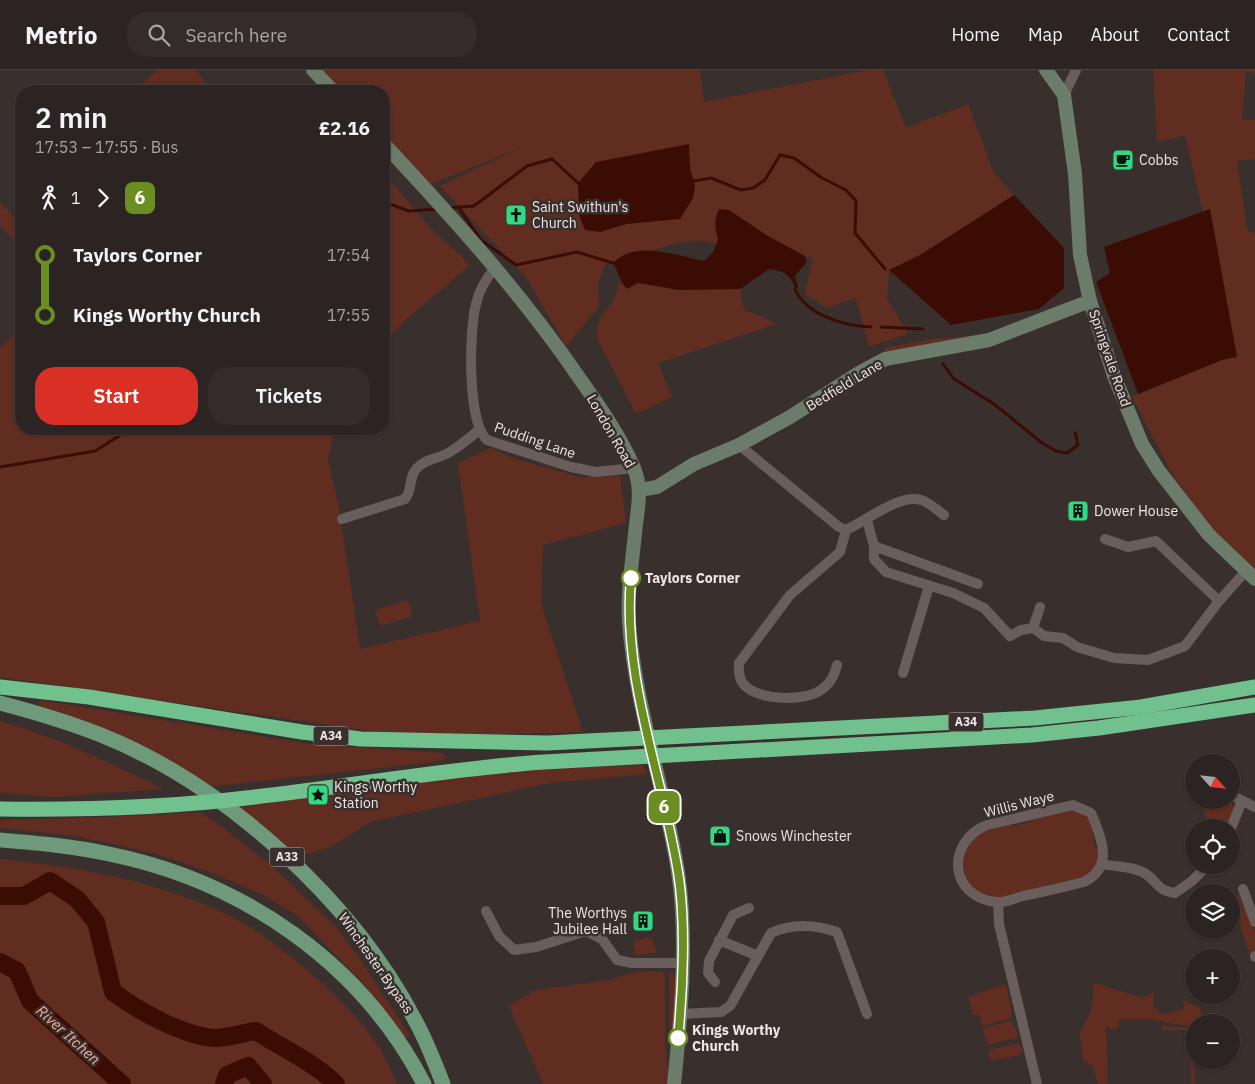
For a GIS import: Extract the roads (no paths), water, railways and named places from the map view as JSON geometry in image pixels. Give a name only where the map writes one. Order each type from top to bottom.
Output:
[{"type":"highway","name":"A34","points":[[0,687],[88,697],[302,732],[361,739],[548,743],[1035,718],[1141,706],[1255,688]]},
{"type":"highway","name":"A34","points":[[0,809],[75,810],[246,798],[490,766],[678,753],[1032,735],[1099,728],[1255,705]]},
{"type":"main road","points":[[313,70],[327,85]]},
{"type":"main road","points":[[1046,70],[1064,95]]},
{"type":"main road","name":"Springvale Road","points":[[1064,95],[1075,174],[1078,237],[1090,301],[1114,376],[1142,444],[1181,501],[1209,535],[1250,575]]},
{"type":"main road","name":"London Road","points":[[390,151],[496,267],[569,363],[602,411],[634,468],[640,504],[629,597],[632,658],[678,874],[682,905],[680,1014],[674,1084]]},
{"type":"main road","name":"Bedfield Lane","points":[[639,490],[657,487],[694,464],[739,445],[790,417],[859,373],[885,359],[989,340],[1090,301]]},
{"type":"main road","name":"Winchester Bypass","points":[[0,703],[49,716],[102,735],[167,768],[222,802],[288,858],[337,908],[383,969],[417,1022],[443,1084]]},
{"type":"main road","name":"Winchester Bypass","points":[[0,840],[86,850],[140,862],[196,880],[263,912],[294,933],[329,961],[355,986],[384,1020],[412,1060],[424,1084]]},
{"type":"street","points":[[1064,95],[1076,70]]},
{"type":"street","name":"Pudding Lane","points":[[496,267],[490,274],[476,304],[472,334],[473,397],[479,430],[488,440],[570,467],[596,472],[634,468]]},
{"type":"street","points":[[342,519],[405,500],[411,487],[412,474],[417,467],[426,461],[446,454],[479,430]]},
{"type":"street","points":[[739,445],[839,527],[846,530],[867,520],[892,504],[905,500],[921,500],[944,515]]},
{"type":"street","points":[[867,520],[874,546],[874,558],[886,572],[953,594],[984,608],[1010,636],[1033,628]]},
{"type":"street","points":[[837,665],[833,679],[827,686],[820,692],[802,697],[771,698],[751,690],[743,684],[739,676],[739,663],[790,595],[840,552],[846,530]]},
{"type":"street","points":[[1105,539],[1128,547],[1156,542],[1219,601]]},
{"type":"street","points":[[874,546],[978,584]]},
{"type":"street","points":[[1033,628],[1044,636],[1063,638],[1077,647],[1114,658],[1148,660],[1185,646],[1219,601],[1250,575]]},
{"type":"street","points":[[903,673],[929,586]]},
{"type":"street","points":[[1033,628],[1040,606]]},
{"type":"street","points":[[1235,819],[1242,801],[1255,807]]},
{"type":"street","name":"Willis Waye","points":[[998,902],[974,894],[961,880],[958,866],[959,855],[967,838],[975,830],[987,825],[1060,807],[1080,807],[1091,814],[1100,832],[1103,854],[1102,864]]},
{"type":"street","points":[[1037,1084],[999,924],[998,902],[1084,882],[1096,876],[1102,864],[1139,870],[1148,875],[1159,888],[1175,892],[1192,882],[1200,874]]},
{"type":"street","points":[[1242,890],[1255,922]]},
{"type":"street","points":[[715,982],[708,973],[709,961],[732,915],[749,908]]},
{"type":"street","points":[[486,911],[499,936],[514,950],[536,946],[586,931],[602,939],[617,960],[624,962],[681,962]]},
{"type":"street","points":[[680,1014],[721,1012],[730,1006],[766,940],[772,933],[780,928],[818,925],[836,932],[867,1014]]},
{"type":"street","points":[[719,940],[758,956]]},
{"type":"waterway","points":[[694,181],[711,178],[741,190],[753,188],[765,180],[780,155],[794,158],[822,178],[846,190],[856,201],[855,233],[885,269]]},
{"type":"waterway","points":[[450,208],[474,206],[527,166],[552,159],[578,183]]},
{"type":"waterway","points":[[390,204],[409,211],[438,209]]},
{"type":"waterway","points":[[458,207],[481,240],[516,265],[577,252],[613,263]]},
{"type":"waterway","points":[[795,289],[800,298],[817,312],[838,321],[871,327]]},
{"type":"waterway","points":[[881,327],[923,329]]},
{"type":"waterway","points":[[943,364],[954,379],[994,404],[1042,443],[1056,451],[1067,453],[1078,445],[1075,433]]},
{"type":"waterway","points":[[0,467],[95,451],[120,435]]},
{"type":"waterway","points":[[0,896],[24,896],[50,881],[77,899],[96,922],[113,992],[161,1021],[202,1036],[219,1038],[256,1031],[308,1062],[336,1084]]},
{"type":"waterway","name":"River Itchen","points":[[0,962],[17,971],[30,1001],[122,1084]]},
{"type":"waterway","name":"River Itchen","points":[[224,1084],[227,1075],[248,1066],[263,1084]]},
{"type":"place","name":"Cobbs","points":[[1123,160]]},
{"type":"place","name":"Saint Swithun's Church","points":[[516,215]]},
{"type":"place","name":"Dower House","points":[[1078,511]]},
{"type":"place","name":"Taylors Corner","points":[[631,578]]},
{"type":"place","name":"Kings Worthy Station","points":[[318,795]]},
{"type":"place","name":"Snows Winchester","points":[[720,836]]},
{"type":"place","name":"The Worthys Jubilee Hall","points":[[643,921]]},
{"type":"place","name":"Kings Worthy Church","points":[[678,1038]]}]
